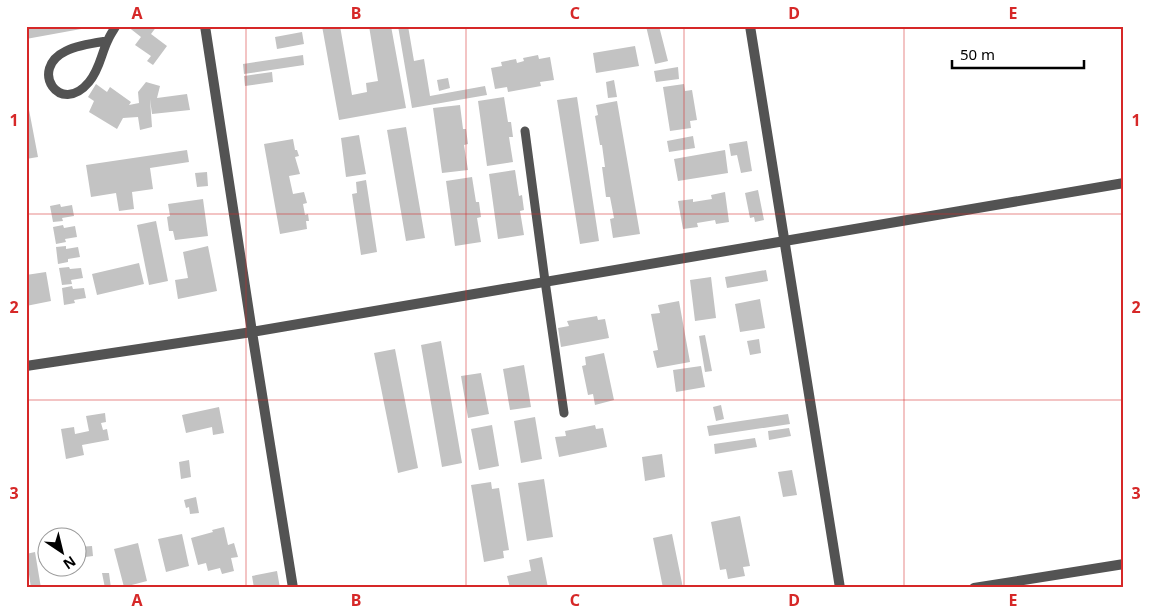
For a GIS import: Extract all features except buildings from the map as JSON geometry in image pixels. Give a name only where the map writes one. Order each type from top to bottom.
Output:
[{"type":"street","points":[[205,26],[293,588]]},
{"type":"street","points":[[750,26],[840,588]]},
{"type":"street","points":[[26,366],[252,332],[1124,183]]},
{"type":"street","points":[[974,588],[1124,564]]},
{"type":"lane","points":[[107,41],[67,50],[58,56],[51,64],[48,73],[54,91],[61,95],[70,95],[89,82],[100,64],[107,41],[116,26]]},
{"type":"lane","points":[[525,131],[544,282],[564,412]]}]
